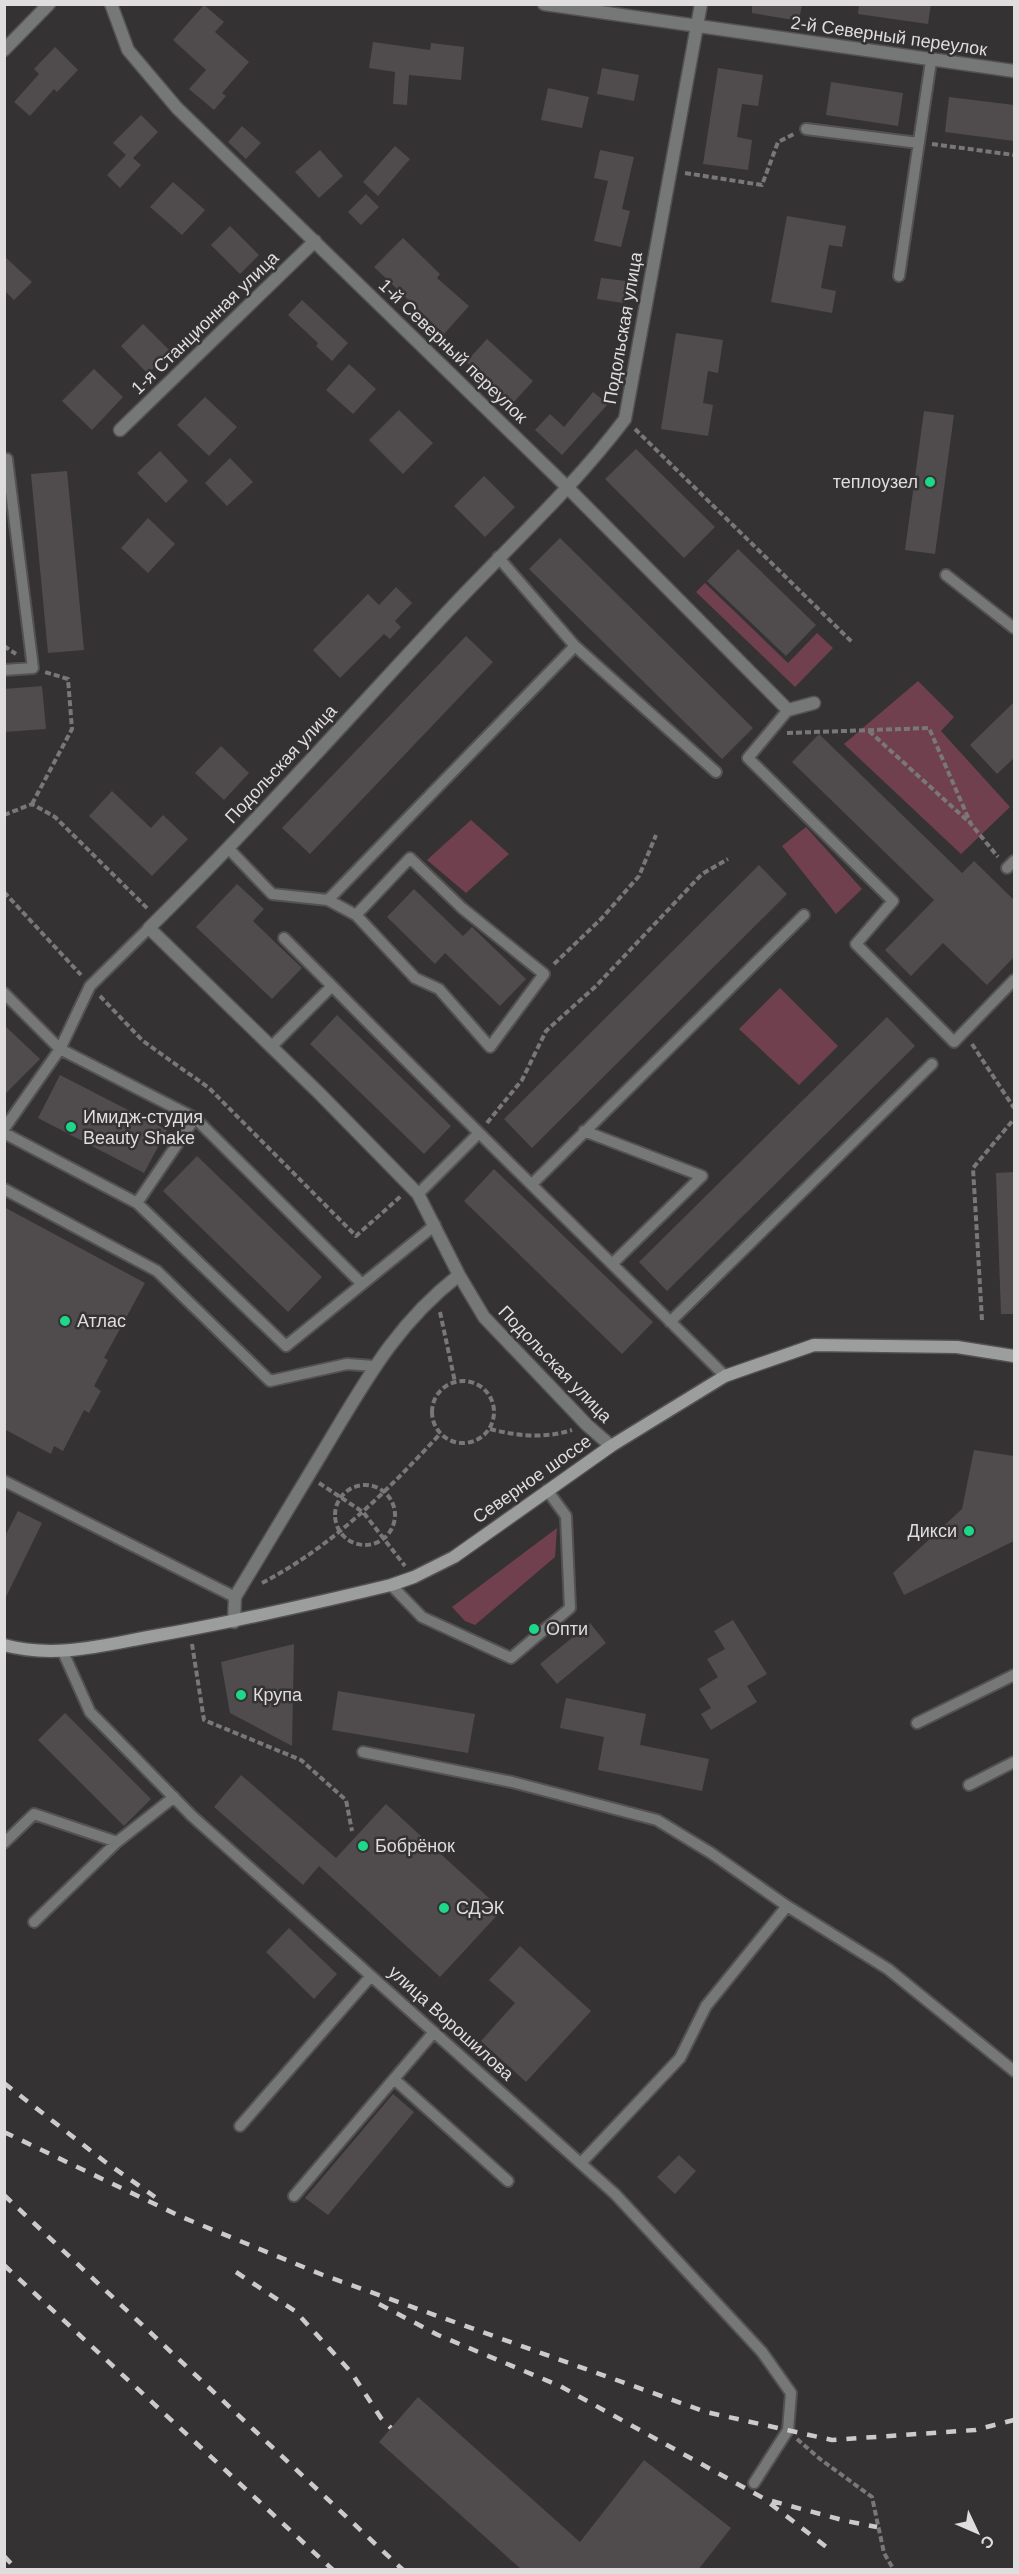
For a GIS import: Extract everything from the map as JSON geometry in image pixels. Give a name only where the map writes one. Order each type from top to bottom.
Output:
[{"type":"main road","name":"Северное шоссе","points":[[63,1652],[234,1622],[391,1585],[414,1577],[454,1557],[611,1446],[725,1376],[814,1345],[957,1347],[1014,1356]]},
{"type":"main road","points":[[4,1645],[22,1650],[63,1652]]},
{"type":"street","points":[[4,50],[48,4]]},
{"type":"street","name":"1-й Северный переулок","points":[[111,4],[128,50],[177,108],[567,487],[789,710]]},
{"type":"street","name":"2-й Северный переулок","points":[[544,4],[931,61],[1014,71]]},
{"type":"street","name":"Подольская улица","points":[[611,1446],[586,1425],[484,1317],[415,1191],[154,924],[228,848],[498,557],[602,450],[625,419],[701,4]]},
{"type":"street","name":"1-я Станционная улица","points":[[120,430],[315,241]]},
{"type":"street","points":[[789,710],[814,703]]},
{"type":"street","points":[[234,1622],[235,1597],[374,1366],[404,1325],[436,1292],[459,1275]]},
{"type":"lane","points":[[899,276],[931,61]]},
{"type":"lane","points":[[806,129],[919,143]]},
{"type":"lane","points":[[4,670],[33,668],[7,459]]},
{"type":"lane","points":[[498,557],[575,646],[716,772]]},
{"type":"lane","points":[[946,575],[1013,627]]},
{"type":"lane","points":[[1013,627],[1014,614]]},
{"type":"lane","points":[[328,900],[575,646]]},
{"type":"lane","points":[[789,710],[748,758],[893,901],[856,944],[954,1042],[1014,980]]},
{"type":"lane","points":[[228,848],[272,894],[328,900],[356,915],[415,978],[439,989],[490,1047],[544,974],[462,908],[410,858],[356,915]]},
{"type":"lane","points":[[532,1184],[804,915]]},
{"type":"lane","points":[[154,924],[90,986],[60,1049],[4,1131],[137,1203],[286,1346],[435,1225]]},
{"type":"lane","points":[[285,938],[478,1134],[532,1184],[725,1376]]},
{"type":"lane","points":[[272,1047],[332,986]]},
{"type":"lane","points":[[4,993],[60,1049],[195,1118],[362,1284]]},
{"type":"lane","points":[[670,1322],[932,1064]]},
{"type":"lane","points":[[137,1203],[195,1118]]},
{"type":"lane","points":[[584,1131],[702,1176],[612,1264]]},
{"type":"lane","points":[[415,1191],[478,1134]]},
{"type":"lane","points":[[4,1189],[157,1271],[270,1381],[347,1364],[374,1366]]},
{"type":"lane","points":[[4,1481],[235,1597]]},
{"type":"lane","points":[[391,1585],[422,1617],[511,1658],[570,1608],[566,1516],[547,1490]]},
{"type":"lane","name":"улица Ворошилова","points":[[63,1652],[90,1712],[174,1797],[370,1976],[615,2194],[762,2352],[791,2393],[788,2430],[754,2482]]},
{"type":"lane","points":[[917,1723],[1014,1675]]},
{"type":"lane","points":[[363,1752],[512,1782],[657,1820],[711,1853],[787,1906],[888,1969],[1014,2071]]},
{"type":"lane","points":[[969,1785],[1014,1762]]},
{"type":"lane","points":[[34,1922],[117,1842],[174,1797]]},
{"type":"lane","points":[[4,1843],[34,1814],[117,1842]]},
{"type":"lane","points":[[580,2163],[680,2058],[706,2006],[787,1906]]},
{"type":"lane","points":[[240,2126],[370,1976]]},
{"type":"lane","points":[[294,2196],[434,2032]]},
{"type":"lane","points":[[394,2079],[508,2181]]},
{"type":"path","points":[[669,171],[762,185],[778,142],[806,129]]},
{"type":"path","points":[[919,143],[1014,155]]},
{"type":"path","points":[[625,419],[853,643]]},
{"type":"path","points":[[4,646],[33,668],[68,679],[72,729],[32,804],[4,815]]},
{"type":"path","points":[[768,733],[929,728],[971,824]]},
{"type":"path","points":[[868,730],[971,824],[1011,865]]},
{"type":"path","points":[[32,804],[55,817],[154,924]]},
{"type":"path","points":[[544,974],[601,919],[639,876],[656,835]]},
{"type":"path","points":[[478,1134],[522,1080],[546,1031],[596,986],[702,874],[728,859]]},
{"type":"path","points":[[4,892],[143,1041],[208,1088],[356,1236],[415,1191]]},
{"type":"path","points":[[964,1032],[1014,1108]]},
{"type":"path","points":[[982,1320],[973,1168],[1014,1119]]},
{"type":"path","points":[[436,1292],[455,1382]]},
{"type":"path","points":[[455,1382],[473,1383],[488,1393],[494,1411],[490,1429],[478,1440],[470,1443],[454,1443],[440,1434],[431,1417],[431,1408],[439,1391],[455,1382]]},
{"type":"path","points":[[490,1429],[514,1435],[553,1436],[586,1425]]},
{"type":"path","points":[[260,1584],[278,1575],[340,1532],[386,1492],[440,1434]]},
{"type":"path","points":[[308,1476],[363,1512],[414,1577]]},
{"type":"path","points":[[362,1484],[386,1492],[391,1499],[395,1515],[394,1524],[385,1538],[369,1545],[361,1545],[353,1543],[340,1532],[335,1510],[340,1496],[346,1490],[362,1484]]},
{"type":"path","points":[[193,1649],[204,1720],[301,1760],[346,1800],[352,1831]]},
{"type":"path","points":[[788,2430],[820,2459],[872,2497],[884,2553],[894,2570]]},
{"type":"shaded area","points":[[705,583],[788,663],[817,633],[833,648],[795,687],[696,592]]},
{"type":"shaded area","points":[[918,681],[954,717],[941,731],[1010,807],[961,854],[844,744]]},
{"type":"shaded area","points":[[471,820],[509,854],[466,893],[427,860]]},
{"type":"shaded area","points":[[806,827],[862,889],[836,914],[782,846]]},
{"type":"shaded area","points":[[780,988],[838,1046],[799,1085],[739,1029]]},
{"type":"shaded area","points":[[557,1528],[555,1557],[475,1625],[465,1621],[452,1607]]},
{"type":"building","points":[[752,4],[802,4],[799,21],[752,13]]},
{"type":"building","points":[[859,4],[931,4],[928,24],[858,14]]},
{"type":"building","points":[[204,5],[224,22],[215,32],[249,62],[222,93],[226,96],[214,110],[189,89],[206,70],[173,40]]},
{"type":"building","points":[[373,42],[430,50],[431,43],[464,47],[461,80],[409,75],[407,105],[393,104],[395,72],[369,68]]},
{"type":"building","points":[[55,47],[78,70],[57,92],[54,89],[30,116],[14,102],[39,74],[34,69]]},
{"type":"building","points":[[602,68],[639,75],[634,101],[597,94]]},
{"type":"building","points":[[718,68],[763,75],[758,106],[742,104],[737,137],[752,140],[748,170],[703,164]]},
{"type":"building","points":[[831,82],[903,93],[898,126],[826,115]]},
{"type":"building","points":[[548,88],[589,97],[582,128],[541,120]]},
{"type":"building","points":[[949,97],[1014,105],[1014,141],[945,132]]},
{"type":"building","points":[[141,115],[158,132],[133,158],[141,165],[120,188],[107,175],[126,155],[113,143]]},
{"type":"building","points":[[242,126],[261,143],[246,159],[228,142]]},
{"type":"building","points":[[395,146],[410,159],[378,196],[363,182]]},
{"type":"building","points":[[320,150],[343,176],[319,198],[295,172]]},
{"type":"building","points":[[600,150],[634,157],[622,209],[630,211],[621,247],[594,241],[608,181],[594,178]]},
{"type":"building","points":[[173,182],[205,210],[182,235],[150,207]]},
{"type":"building","points":[[366,194],[379,207],[361,225],[348,212]]},
{"type":"building","points":[[787,216],[846,226],[842,247],[829,245],[821,288],[836,291],[832,313],[771,302]]},
{"type":"building","points":[[230,226],[259,255],[240,274],[211,245]]},
{"type":"building","points":[[403,238],[440,274],[437,278],[469,306],[444,334],[374,267]]},
{"type":"building","points":[[4,256],[32,282],[14,300],[4,290]]},
{"type":"building","points":[[601,278],[626,281],[623,303],[597,299]]},
{"type":"building","points":[[302,300],[348,343],[332,361],[316,346],[318,343],[288,315]]},
{"type":"building","points":[[143,324],[170,351],[148,374],[121,346]]},
{"type":"building","points":[[676,333],[723,340],[718,373],[708,371],[703,403],[713,405],[708,436],[661,429]]},
{"type":"building","points":[[487,339],[533,381],[512,404],[466,362]]},
{"type":"building","points":[[349,364],[376,389],[353,414],[326,390]]},
{"type":"building","points":[[94,369],[123,397],[92,430],[62,401]]},
{"type":"building","points":[[593,392],[608,404],[562,455],[535,430],[550,414],[564,427]]},
{"type":"building","points":[[205,397],[237,427],[209,456],[177,425]]},
{"type":"building","points":[[399,410],[433,443],[403,474],[369,440]]},
{"type":"building","name":"теплоузел","points":[[924,411],[954,415],[935,554],[905,550]]},
{"type":"building","points":[[636,449],[715,527],[684,558],[605,479]]},
{"type":"building","points":[[160,451],[188,481],[166,503],[137,473]]},
{"type":"building","points":[[230,458],[253,482],[227,506],[205,483]]},
{"type":"building","points":[[67,471],[84,650],[48,653],[31,474]]},
{"type":"building","points":[[484,476],[515,507],[485,537],[454,506]]},
{"type":"building","points":[[148,518],[175,544],[148,573],[121,548]]},
{"type":"building","points":[[560,538],[753,728],[722,759],[529,569]]},
{"type":"building","points":[[738,549],[816,625],[786,656],[707,581]]},
{"type":"building","points":[[396,587],[412,603],[395,621],[401,627],[390,639],[384,634],[340,678],[313,650],[368,594],[379,605]]},
{"type":"building","points":[[466,636],[493,662],[310,854],[282,828]]},
{"type":"building","points":[[42,686],[46,729],[4,732],[4,689]]},
{"type":"building","points":[[1014,702],[1014,758],[997,774],[970,745]]},
{"type":"building","points":[[819,734],[962,873],[974,861],[1014,900],[1014,957],[987,985],[943,943],[911,976],[885,950],[934,900],[792,762]]},
{"type":"building","points":[[221,746],[249,773],[224,800],[195,773]]},
{"type":"building","points":[[112,791],[151,828],[163,815],[188,839],[152,876],[89,816]]},
{"type":"building","points":[[759,865],[787,894],[532,1148],[504,1119]]},
{"type":"building","points":[[237,884],[264,909],[253,921],[302,968],[272,999],[196,927]]},
{"type":"building","points":[[414,889],[463,936],[472,927],[526,979],[500,1006],[445,953],[435,964],[387,917]]},
{"type":"building","points":[[337,1015],[451,1126],[424,1154],[310,1044]]},
{"type":"building","points":[[887,1017],[915,1046],[667,1291],[639,1262]]},
{"type":"building","points":[[4,1025],[40,1059],[4,1095]]},
{"type":"building","points":[[60,1075],[167,1130],[144,1173],[38,1118]]},
{"type":"building","points":[[197,1156],[322,1277],[288,1312],[163,1191]]},
{"type":"building","points":[[494,1169],[653,1322],[622,1354],[464,1201]]},
{"type":"building","points":[[1014,1172],[1014,1314],[1001,1314],[996,1173]]},
{"type":"building","name":"Атлас","points":[[4,1207],[145,1283],[104,1358],[108,1360],[94,1386],[101,1391],[89,1413],[84,1410],[63,1451],[54,1446],[51,1454],[4,1429]]},
{"type":"building","points":[[974,1450],[1014,1456],[1014,1541],[904,1595],[893,1573],[962,1509]]},
{"type":"building","points":[[18,1511],[42,1523],[4,1601],[4,1538]]},
{"type":"building","points":[[733,1620],[767,1674],[747,1686],[757,1702],[711,1730],[701,1714],[711,1708],[699,1689],[718,1677],[707,1659],[725,1649],[714,1631]]},
{"type":"building","points":[[590,1623],[606,1643],[557,1684],[540,1664]]},
{"type":"building","points":[[294,1644],[292,1746],[230,1713],[221,1662]]},
{"type":"building","points":[[338,1691],[475,1714],[468,1753],[332,1730]]},
{"type":"building","points":[[566,1698],[646,1714],[640,1745],[709,1759],[702,1791],[598,1770],[604,1737],[560,1728]]},
{"type":"building","points":[[65,1713],[151,1799],[124,1826],[38,1740]]},
{"type":"building","points":[[241,1775],[336,1858],[386,1804],[502,1910],[440,1977],[319,1866],[303,1885],[214,1807]]},
{"type":"building","points":[[289,1928],[337,1974],[314,1999],[266,1952]]},
{"type":"building","points":[[520,1946],[591,2011],[526,2082],[481,2041],[515,2003],[489,1980]]},
{"type":"building","points":[[393,2094],[414,2112],[328,2215],[305,2198]]},
{"type":"building","points":[[679,2155],[696,2171],[675,2194],[657,2177]]},
{"type":"building","points":[[418,2397],[580,2542],[644,2460],[731,2528],[698,2570],[522,2570],[379,2442]]},
{"type":"railway","points":[[4,2083],[104,2161],[155,2197]]},
{"type":"railway","points":[[4,2132],[184,2218],[323,2275],[706,2412],[832,2440],[975,2430],[1014,2420]]},
{"type":"railway","points":[[4,2195],[403,2570]]},
{"type":"railway","points":[[4,2265],[333,2570]]},
{"type":"railway","points":[[236,2272],[295,2311],[351,2372],[381,2418],[391,2428]]},
{"type":"railway","points":[[379,2304],[438,2335],[560,2386],[763,2498],[829,2549]]},
{"type":"railway","points":[[772,2501],[877,2527]]},
{"type":"railway","points":[[4,2556],[17,2570]]},
{"type":"place","name":"теплоузел","points":[[930,482]]},
{"type":"place","name":"Имидж-студия Beauty Shake","points":[[71,1127]]},
{"type":"place","name":"Атлас","points":[[65,1321]]},
{"type":"place","name":"Дикси","points":[[969,1531]]},
{"type":"place","name":"Опти","points":[[534,1629]]},
{"type":"place","name":"Крупа","points":[[241,1695]]},
{"type":"place","name":"Бобрёнок","points":[[363,1846]]},
{"type":"place","name":"СДЭК","points":[[444,1908]]}]
